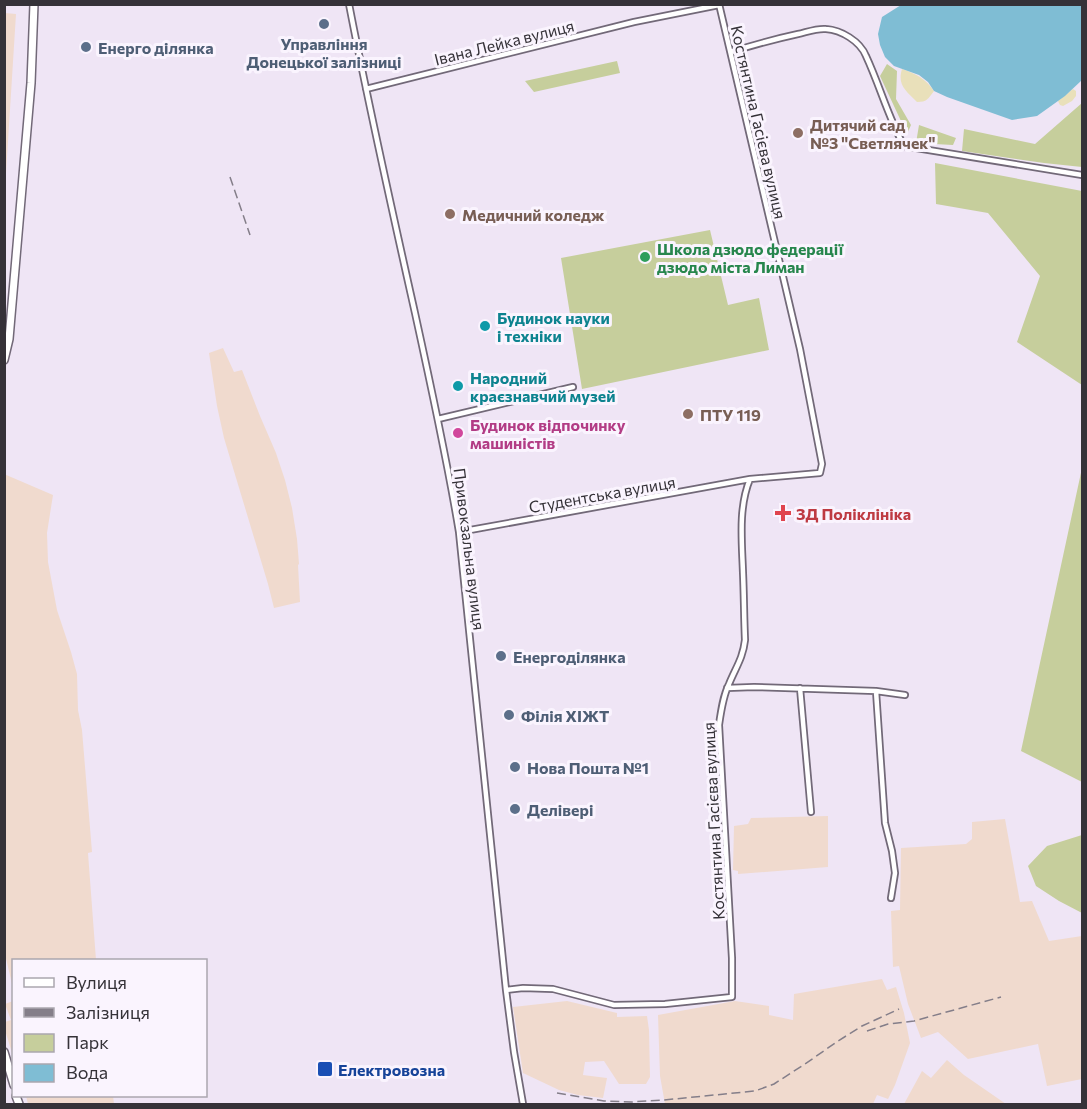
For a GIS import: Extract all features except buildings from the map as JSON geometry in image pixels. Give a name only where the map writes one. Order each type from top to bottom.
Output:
[{"type":"main road","points":[[4,360],[9,339],[32,83],[34,4]]},
{"type":"main road","points":[[4,1052],[12,1078]]},
{"type":"street","name":"Привокзальна вулиця","points":[[349,4],[438,419],[459,532],[506,990],[523,1104]]},
{"type":"street","name":"Івана Лейка вулиця","points":[[366,89],[634,22],[719,5]]},
{"type":"street","name":"Костянтина Гасієва вулиця","points":[[506,990],[553,989],[614,1005],[665,1004],[732,997],[732,958],[719,725],[727,688],[744,652],[742,508],[750,479],[820,473],[822,464],[800,349],[719,5]]},
{"type":"street","points":[[731,51],[823,28],[834,30],[848,36],[865,53],[895,130],[904,146],[1083,175]]},
{"type":"street","points":[[438,419],[573,387]]},
{"type":"street","name":"Студентська вулиця","points":[[459,532],[750,479]]},
{"type":"street","points":[[727,688],[800,688],[876,691],[905,695]]},
{"type":"street","points":[[800,688],[811,812]]},
{"type":"street","points":[[876,691],[885,823],[895,873],[891,898]]},
{"type":"shaded area","points":[[4,13],[16,14],[5,189]]},
{"type":"shaded area","points":[[223,348],[234,372],[242,370],[285,480],[297,539],[300,602],[274,608],[224,438],[217,406],[209,353]]},
{"type":"shaded area","points":[[4,474],[53,495],[47,533],[48,562],[57,610],[77,674],[78,710],[82,730],[92,852],[88,853],[96,959],[12,959],[12,984],[4,950]]},
{"type":"shaded area","points":[[828,816],[828,867],[738,874],[738,871],[733,870],[734,826],[748,824],[751,818]]},
{"type":"shaded area","points":[[1005,819],[1020,902],[1032,901],[1049,941],[1082,936],[1082,1079],[1047,1086],[1038,1044],[968,1059],[938,1032],[921,1038],[908,1004],[899,966],[893,967],[891,911],[900,910],[901,848],[966,844],[972,839],[972,822]]},
{"type":"shaded area","points":[[882,979],[887,990],[896,987],[910,1043],[888,1099],[877,1095],[873,1104],[665,1104],[660,1076],[658,1015],[735,1001],[769,1006],[769,1015],[793,1020],[794,994]]},
{"type":"shaded area","points":[[567,1001],[617,1013],[617,1017],[647,1016],[650,1077],[646,1084],[619,1084],[604,1061],[585,1062],[583,1075],[607,1078],[603,1098],[559,1090],[523,1073],[513,1007]]},
{"type":"shaded area","points":[[12,1002],[12,1053],[4,1027],[5,1022],[11,1020],[5,1004]]},
{"type":"shaded area","points":[[947,1060],[964,1075],[1006,1104],[904,1104],[922,1071],[931,1078]]},
{"type":"shaded area","points":[[26,1097],[113,1097],[114,1104],[28,1104]]},
{"type":"green space","points":[[617,61],[620,73],[534,92],[525,81]]},
{"type":"green space","points":[[887,64],[897,71],[896,99],[911,125],[907,134],[880,76]]},
{"type":"green space","points":[[1082,103],[1082,167],[962,151],[964,129],[1035,144]]},
{"type":"green space","points":[[919,125],[956,138],[953,145],[916,143]]},
{"type":"green space","points":[[935,163],[1082,191],[1082,385],[1017,342],[1040,276],[988,213],[936,204]]},
{"type":"green space","points":[[710,230],[728,305],[759,298],[769,350],[582,389],[561,258]]},
{"type":"green space","points":[[1082,468],[1082,782],[1021,751]]},
{"type":"green space","points":[[1082,835],[1082,913],[1036,886],[1028,866],[1047,846]]},
{"type":"sand","points":[[902,69],[920,77],[931,87],[934,91],[927,100],[917,102],[906,91],[901,79]]},
{"type":"sand","points":[[1073,89],[1076,91],[1076,96],[1072,101],[1063,106],[1060,105],[1058,101]]},
{"type":"water","points":[[901,5],[1082,5],[1082,80],[1065,96],[1037,116],[1012,120],[947,97],[934,91],[919,75],[894,66],[885,57],[878,34],[882,17]]},
{"type":"railway","points":[[230,177],[250,235]]},
{"type":"railway","points":[[867,1031],[888,1024],[914,1021],[1001,997]]},
{"type":"railway","points":[[557,1093],[604,1101],[631,1102],[755,1091],[774,1084],[862,1026],[899,1009]]},
{"type":"place","name":"Управління Донецької залізниці","points":[[324,24]]},
{"type":"place","name":"Енерго ділянка","points":[[86,47]]},
{"type":"place","name":"Дитячий сад №3 \"Светлячек\"","points":[[798,133]]},
{"type":"place","name":"Медичний коледж","points":[[450,214]]},
{"type":"place","name":"Школа дзюдо федерації дзюдо міста Лиман","points":[[645,257]]},
{"type":"place","name":"Будинок науки і техніки","points":[[485,326]]},
{"type":"place","name":"Народний краєзнавчий музей","points":[[458,386]]},
{"type":"place","name":"ПТУ 119","points":[[688,414]]},
{"type":"place","name":"Будинок відпочинку машиністів","points":[[458,433]]},
{"type":"place","name":"ЗД Поліклініка","points":[[783,513]]},
{"type":"place","name":"Енергоділянка","points":[[501,656]]},
{"type":"place","name":"Філія ХІЖТ","points":[[509,715]]},
{"type":"place","name":"Нова Пошта №1","points":[[515,767]]},
{"type":"place","name":"Делівері","points":[[515,809]]},
{"type":"place","name":"Електровозна","points":[[325,1069]]}]
